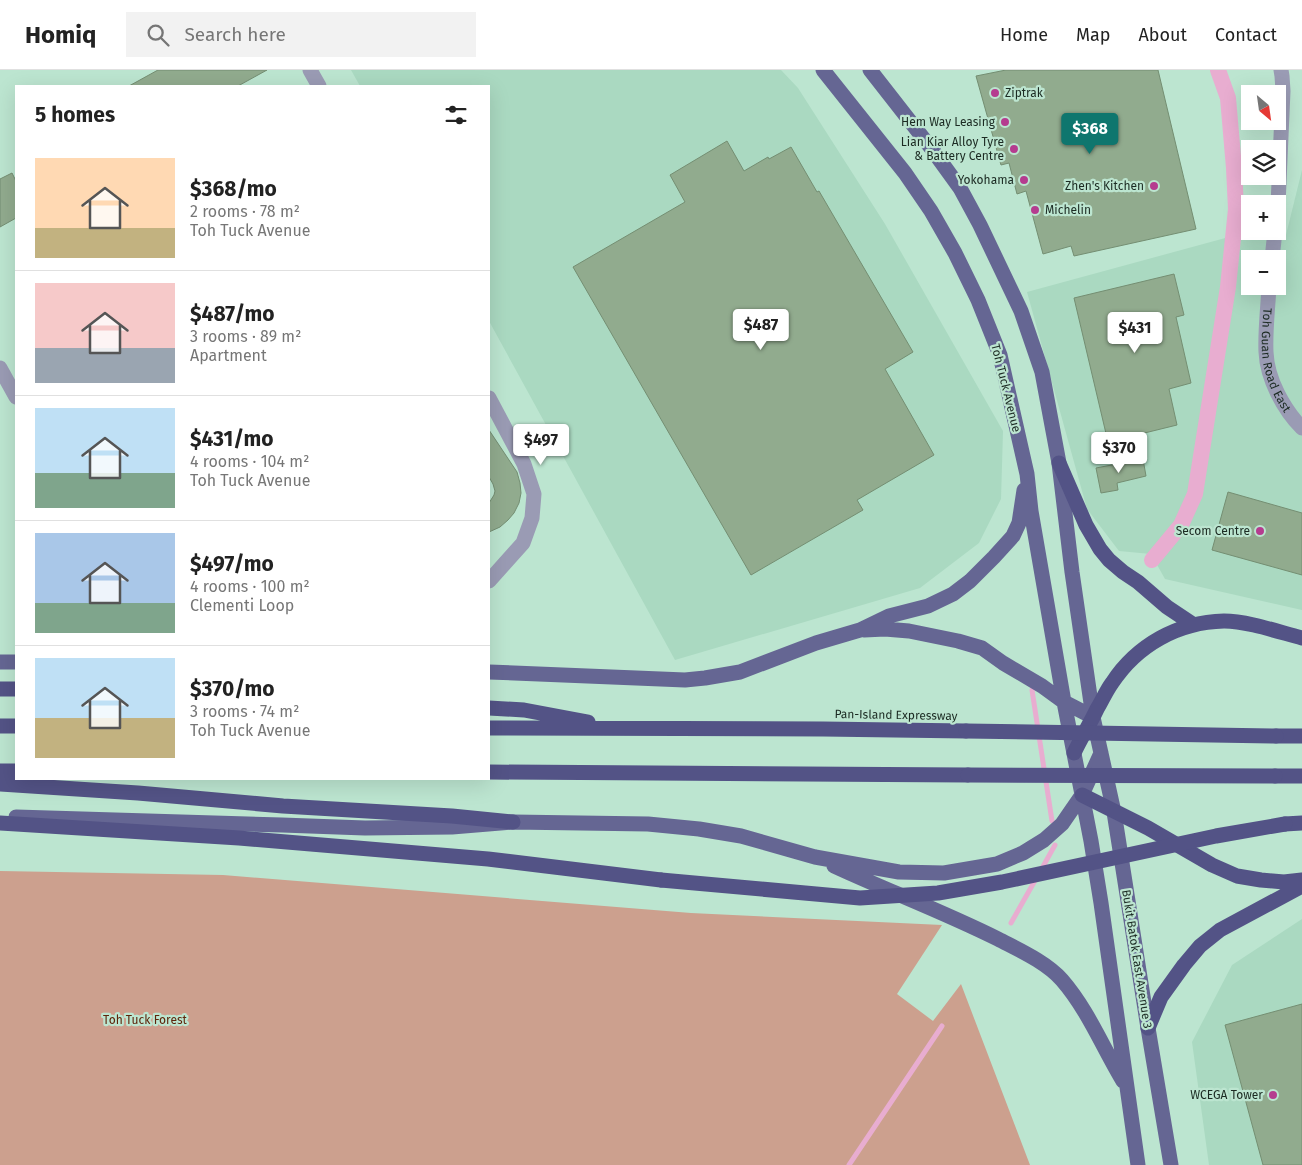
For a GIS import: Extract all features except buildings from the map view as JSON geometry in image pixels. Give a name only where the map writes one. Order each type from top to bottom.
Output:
[{"type":"highway","points":[[1059,463],[1086,525],[1109,560],[1167,607],[1194,625]]},
{"type":"highway","points":[[1074,753],[1111,684],[1130,660],[1147,646],[1170,632],[1194,625],[1225,621],[1254,625],[1302,638]]},
{"type":"highway","points":[[0,689],[15,689]]},
{"type":"highway","points":[[490,708],[524,710],[580,720],[608,729]]},
{"type":"highway","points":[[0,726],[15,726]]},
{"type":"highway","name":"Pan-Island Expressway","points":[[490,728],[823,729],[1302,736]]},
{"type":"highway","points":[[0,771],[15,771]]},
{"type":"highway","points":[[490,772],[1302,776]]},
{"type":"highway","points":[[0,784],[513,822]]},
{"type":"highway","points":[[1082,795],[1148,828],[1212,865],[1237,876],[1284,882],[1302,880]]},
{"type":"highway","points":[[0,821],[478,858],[661,880],[860,898],[938,893],[1002,882],[1216,836],[1285,824],[1302,823]]},
{"type":"highway","points":[[1148,1028],[1162,997],[1200,946],[1220,930],[1302,886]]},
{"type":"main road","name":"Toh Tuck Avenue","points":[[823,70],[905,173],[931,211],[978,300],[1000,355],[1026,474],[1074,753]]},
{"type":"main road","points":[[0,821],[17,817],[365,828],[452,827],[513,822],[648,824],[699,829],[741,836],[814,857],[899,872],[944,873],[997,864],[1023,853],[1044,840],[1062,824],[1082,795],[1101,753],[1093,717],[1072,572],[1059,463],[1042,372],[1021,311],[980,224],[960,188],[870,70]]},
{"type":"main road","points":[[490,672],[685,680],[705,678],[740,672],[860,630],[888,616],[928,606],[953,594],[970,581],[1014,536],[1019,522],[1026,474]]},
{"type":"main road","points":[[860,630],[885,629],[909,631],[982,648],[1064,702],[1093,717]]},
{"type":"main road","points":[[0,662],[15,662]]},
{"type":"main road","points":[[1074,753],[1101,903],[1138,1165]]},
{"type":"main road","name":"Bukit Batok East Avenue 3","points":[[1101,753],[1114,812],[1171,1165]]},
{"type":"main road","points":[[814,857],[986,933],[1028,954],[1049,969],[1061,979],[1086,1014],[1126,1087]]},
{"type":"street","points":[[310,70],[318,85]]},
{"type":"street","points":[[1278,195],[1282,109],[1281,73]]},
{"type":"street","name":"Toh Guan Road East","points":[[1268,295],[1266,355],[1272,381],[1284,406],[1302,428]]},
{"type":"street","points":[[0,368],[15,395]]},
{"type":"street","points":[[490,400],[524,464],[534,494],[532,518],[523,543],[490,580]]},
{"type":"shaded area","points":[[351,70],[781,70],[798,88],[885,224],[1003,431],[1001,499],[979,543],[920,588],[675,660],[490,323],[490,85],[359,85]]},
{"type":"shaded area","points":[[1302,170],[1302,610],[1165,579],[1151,554],[1119,551],[1087,509],[1027,292],[1229,237],[1241,237],[1241,240],[1286,240]]},
{"type":"shaded area","points":[[1302,919],[1302,1165],[1209,1165],[1192,1042],[1232,965]]},
{"type":"green space","name":"Toh Tuck Forest","points":[[0,871],[223,875],[691,913],[942,925],[897,994],[933,1021],[961,984],[1030,1165],[0,1165]]},
{"type":"waterway","points":[[1152,560],[1181,525],[1195,494],[1228,287],[1236,209],[1228,98],[1218,70]]},
{"type":"waterway","points":[[1032,690],[1052,821]]},
{"type":"waterway","points":[[1041,870],[1055,845]]},
{"type":"waterway","points":[[1011,923],[1037,877]]},
{"type":"waterway","points":[[849,1165],[942,1026]]},
{"type":"place","name":"Ziptrak","points":[[995,93]]},
{"type":"place","name":"Hem Way Leasing","points":[[1005,122]]},
{"type":"place","name":"Lian Kiar Alloy Tyre & Battery Centre","points":[[1014,149]]},
{"type":"place","name":"Yokohama","points":[[1024,180]]},
{"type":"place","name":"Zhen's Kitchen","points":[[1154,186]]},
{"type":"place","name":"Michelin","points":[[1035,210]]},
{"type":"place","name":"Secom Centre","points":[[1260,531]]},
{"type":"place","name":"WCEGA Tower","points":[[1273,1095]]}]
